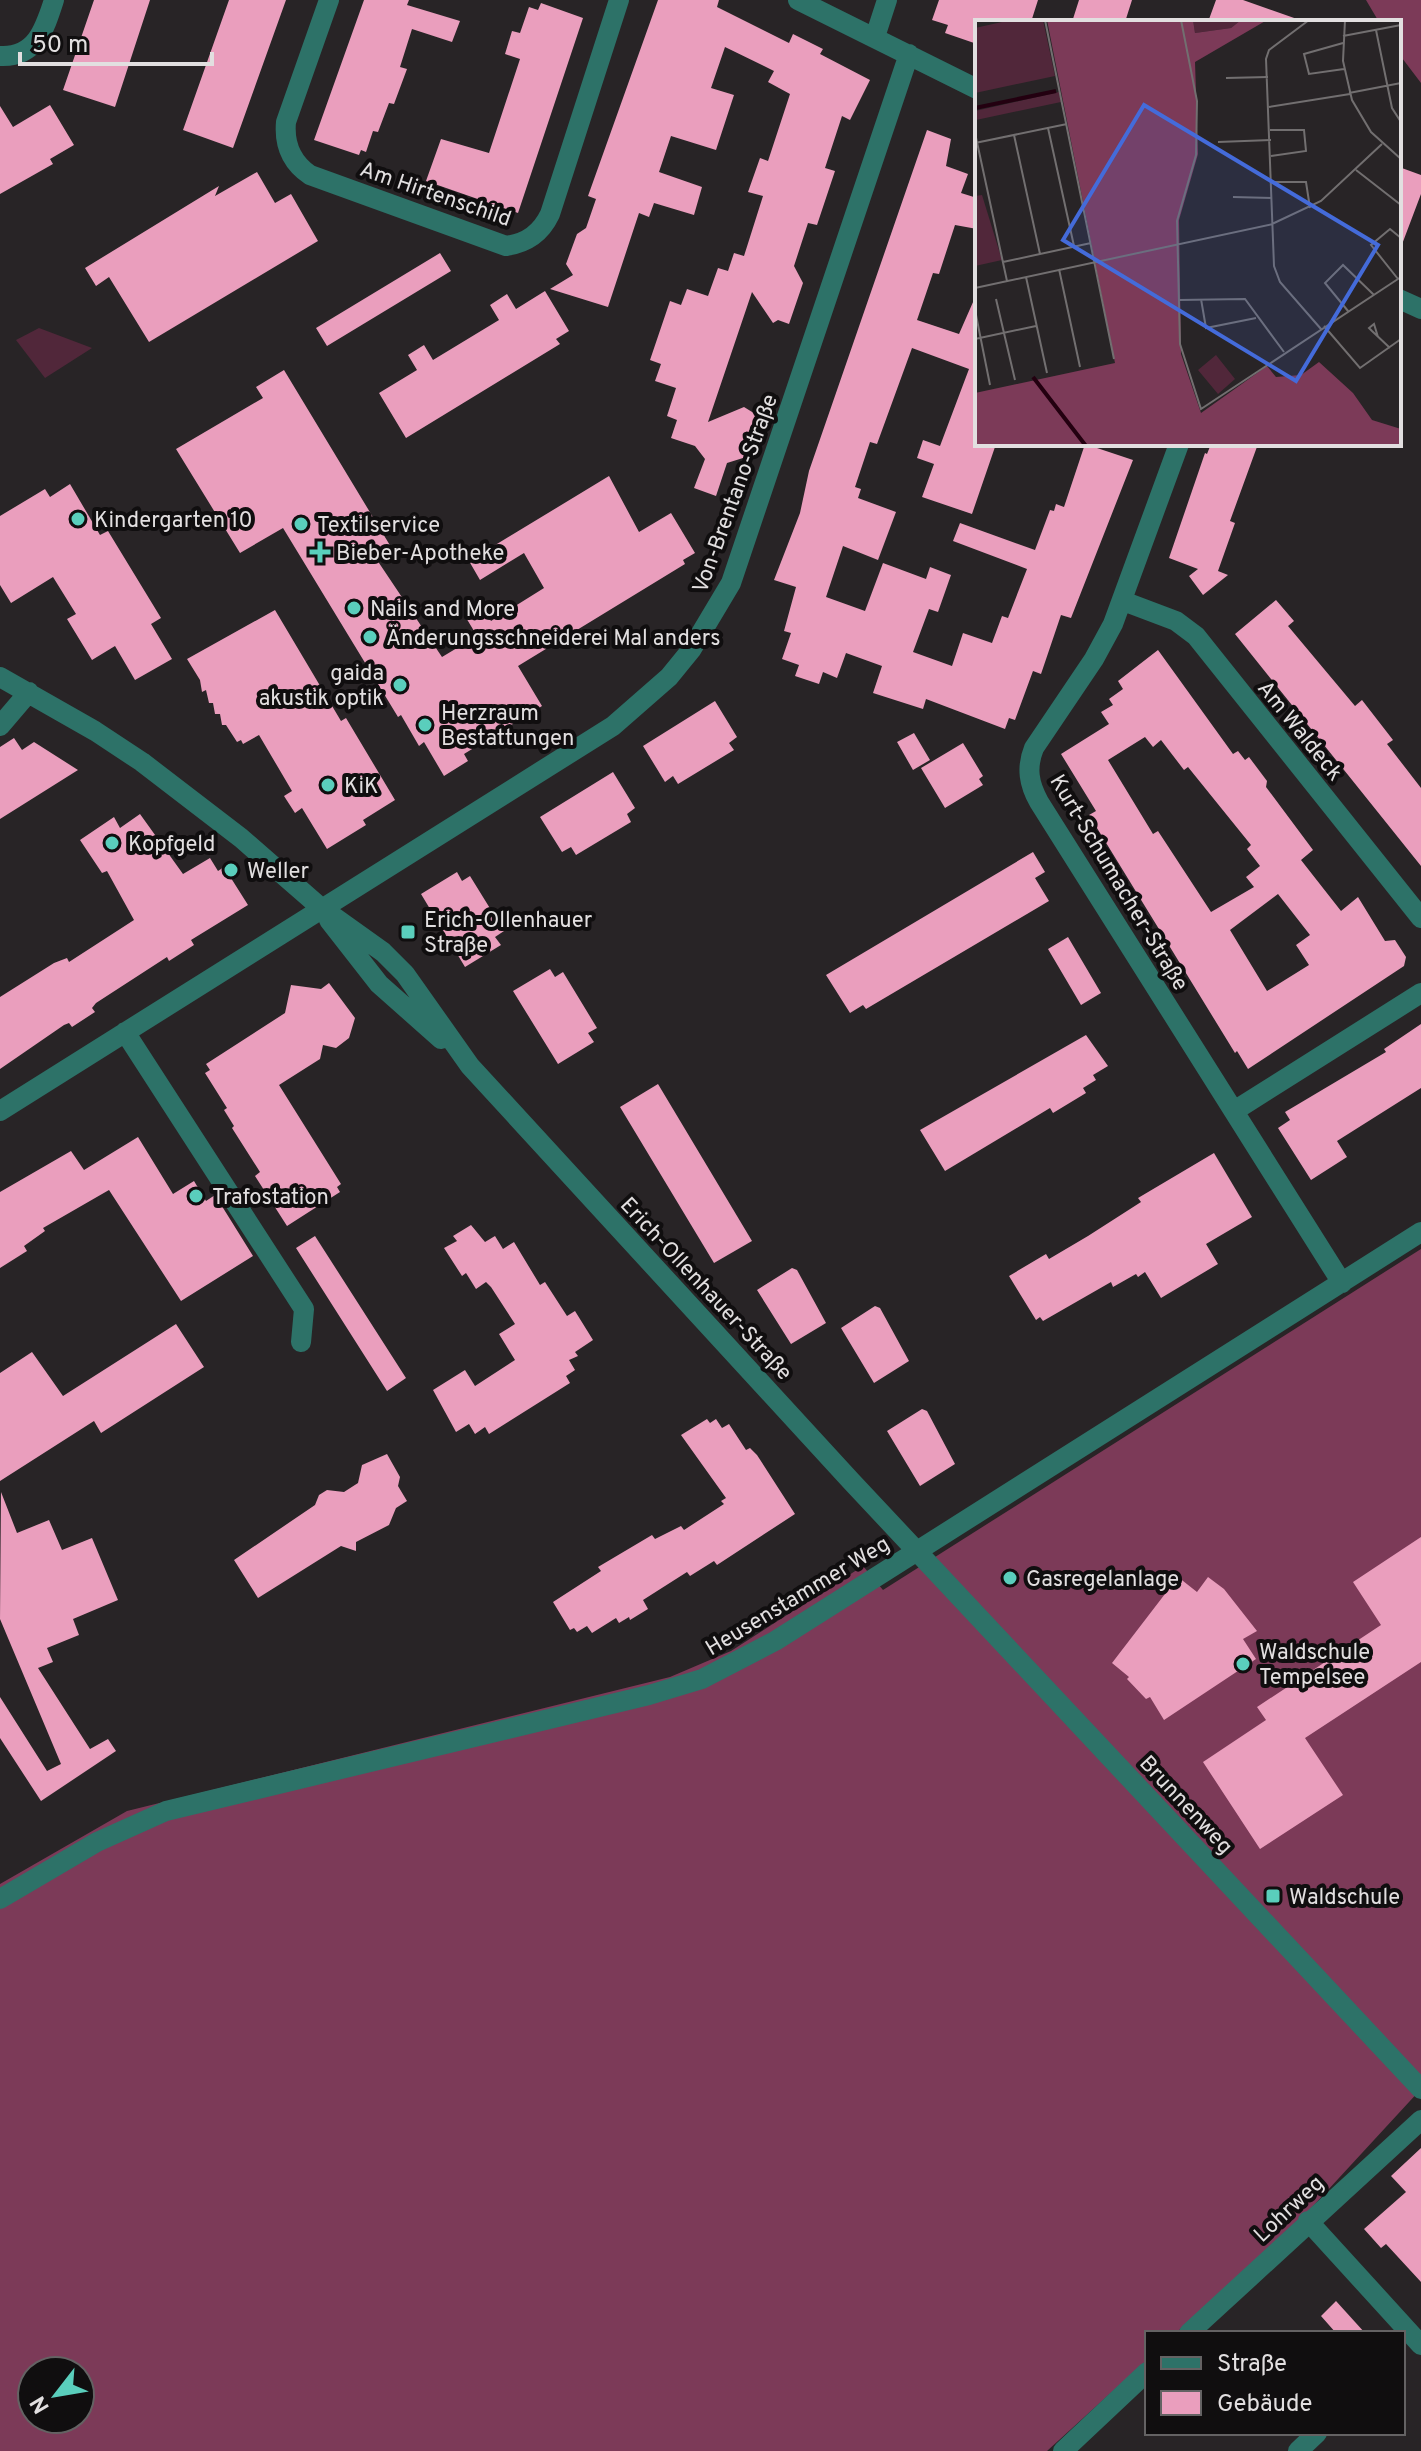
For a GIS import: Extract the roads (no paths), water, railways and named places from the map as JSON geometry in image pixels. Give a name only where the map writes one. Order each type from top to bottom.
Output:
[{"type":"street","points":[[0,56],[19,53],[38,41],[54,0]]},
{"type":"street","name":"Am Hirtenschild","points":[[329,0],[286,122],[286,143],[294,160],[310,175],[506,246],[528,239],[544,227],[550,214],[619,0]]},
{"type":"street","points":[[798,0],[975,88]]},
{"type":"street","points":[[875,37],[887,0]]},
{"type":"street","name":"Von-Brentano-Straße","points":[[2,1107],[613,726],[669,677],[719,607],[748,539],[909,54]]},
{"type":"street","points":[[1401,300],[1421,309]]},
{"type":"street","name":"Kurt-Schumacher-Straße","points":[[1178,446],[1123,601],[1094,659],[1034,748],[1029,763],[1030,780],[1039,802],[1342,1283]]},
{"type":"street","name":"Am Waldeck","points":[[1123,601],[1176,621],[1196,636],[1421,918]]},
{"type":"street","name":"Erich-Ollenhauer-Straße","points":[[0,677],[95,731],[186,794],[320,907],[383,952],[405,974],[462,1057],[917,1551]]},
{"type":"street","points":[[0,726],[29,692]]},
{"type":"street","points":[[1234,1111],[1421,993]]},
{"type":"street","points":[[125,1032],[304,1309],[301,1342]]},
{"type":"street","name":"Heusenstammer Weg","points":[[0,1899],[97,1842],[166,1811],[702,1679],[765,1647],[1421,1232]]},
{"type":"street","name":"Brunnenweg","points":[[917,1551],[1421,2089]]},
{"type":"street","name":"Lohrweg","points":[[1191,2331],[1421,2120]]},
{"type":"street","points":[[1308,2221],[1400,2331]]},
{"type":"street","points":[[1063,2451],[1145,2374]]},
{"type":"street","points":[[1298,2451],[1315,2435]]},
{"type":"place","name":"Kindergarten 10","points":[[78,519]]},
{"type":"place","name":"Textilservice","points":[[301,524]]},
{"type":"place","name":"Bieber-Apotheke","points":[[320,552]]},
{"type":"place","name":"Nails and More","points":[[354,608]]},
{"type":"place","name":"Änderungsschneiderei Mal anders","points":[[370,637]]},
{"type":"place","name":"gaida akustik optik","points":[[400,685]]},
{"type":"place","name":"Herzraum Bestattungen","points":[[425,725]]},
{"type":"place","name":"KiK","points":[[328,785]]},
{"type":"place","name":"Kopfgeld","points":[[112,843]]},
{"type":"place","name":"Weller","points":[[231,870]]},
{"type":"place","name":"Erich-Ollenhauer Straße","points":[[408,932]]},
{"type":"place","name":"Trafostation","points":[[196,1196]]},
{"type":"place","name":"Gasregelanlage","points":[[1010,1578]]},
{"type":"place","name":"Waldschule Tempelsee","points":[[1243,1664]]},
{"type":"place","name":"Waldschule","points":[[1273,1896]]}]
